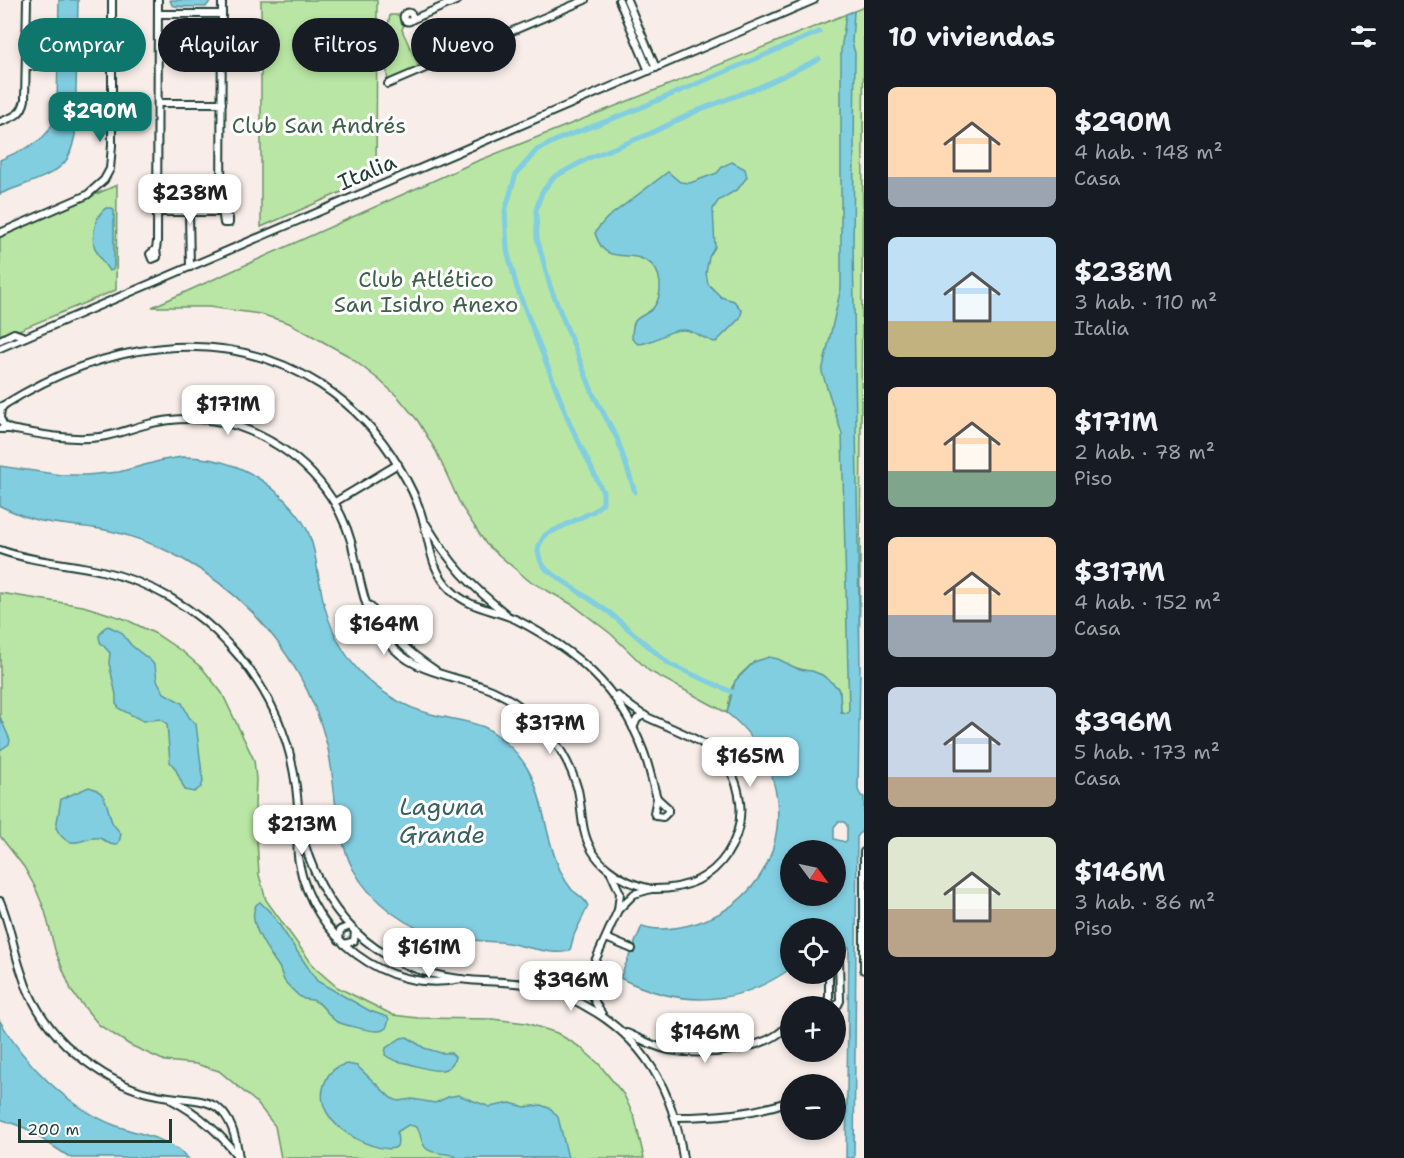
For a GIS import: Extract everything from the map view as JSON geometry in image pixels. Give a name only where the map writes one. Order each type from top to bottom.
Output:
[{"type":"street","points":[[27,0],[27,18]]},
{"type":"street","points":[[112,0],[112,18]]},
{"type":"street","points":[[156,249],[158,0]]},
{"type":"street","points":[[157,212],[221,214],[222,0]]},
{"type":"street","points":[[413,17],[458,0]]},
{"type":"street","points":[[388,84],[585,0]]},
{"type":"street","points":[[619,0],[649,70]]},
{"type":"street","points":[[627,0],[656,68]]},
{"type":"street","name":"Italia","points":[[0,348],[814,0]]},
{"type":"street","points":[[625,15],[632,12]]},
{"type":"street","points":[[158,14],[222,14]]},
{"type":"street","points":[[0,122],[18,115],[22,110],[25,100],[26,72]]},
{"type":"street","points":[[0,233],[87,195],[104,180],[112,163],[112,72]]},
{"type":"street","points":[[158,103],[222,103]]},
{"type":"street","points":[[189,213],[190,267]]},
{"type":"street","points":[[0,340],[14,333],[25,337]]},
{"type":"street","points":[[509,616],[483,609],[462,600],[452,592],[438,574],[412,491],[398,464],[369,425],[329,390],[278,363],[225,349],[178,346],[155,348],[110,358],[60,375],[2,406],[0,421],[4,426],[52,436],[85,438],[113,434],[166,421],[187,419],[222,423],[248,430],[289,452],[312,473],[335,502],[351,539],[365,600],[392,637],[441,673],[492,690],[510,700],[539,722],[568,763],[574,777],[588,842],[595,855],[610,872],[618,888],[620,899],[618,910],[591,970],[566,991],[566,996]]},
{"type":"street","points":[[335,502],[398,464]]},
{"type":"street","points":[[423,521],[465,579],[488,600],[509,616],[539,631],[566,649],[611,691],[644,715],[698,739],[716,753],[734,777],[741,806],[739,826],[726,855],[712,872],[679,888],[651,889],[634,894],[618,888]]},
{"type":"street","points":[[429,551],[433,546],[439,546]]},
{"type":"street","points":[[0,549],[26,558],[102,571],[132,579],[176,601],[215,631],[237,654],[258,682],[279,722],[296,780],[298,821],[296,847],[308,895],[315,909],[341,942],[378,968],[412,980],[440,982],[461,979],[503,980],[548,988],[656,1047],[690,1052],[725,1050],[780,1035]]},
{"type":"street","points":[[483,609],[488,606],[488,600]]},
{"type":"street","points":[[611,691],[633,728],[647,761],[657,798]]},
{"type":"street","points":[[633,728],[637,719],[644,715]]},
{"type":"street","points":[[298,821],[312,868],[326,897],[353,929],[381,951],[416,968],[461,979]]},
{"type":"street","points":[[864,852],[864,969]]},
{"type":"street","points":[[301,872],[304,867],[312,868]]},
{"type":"street","points":[[610,872],[635,885],[651,889]]},
{"type":"street","points":[[618,888],[618,884],[623,879]]},
{"type":"street","points":[[618,910],[637,891],[635,885]]},
{"type":"street","points":[[0,901],[28,990],[54,1032],[78,1055],[107,1076],[137,1090],[169,1098],[193,1099],[214,1105],[225,1113],[234,1128],[239,1158]]},
{"type":"street","points":[[341,942],[340,930],[353,929]]},
{"type":"street","points":[[341,942],[354,941],[353,929]]},
{"type":"street","points":[[606,938],[632,949]]},
{"type":"street","points":[[412,980],[417,975],[416,968]]},
{"type":"street","points":[[591,970],[592,996],[604,1017]]},
{"type":"street","points":[[548,988],[573,985],[592,996]]},
{"type":"street","points":[[586,1007],[592,996]]},
{"type":"street","points":[[623,1031],[657,1077],[675,1117],[683,1158]]},
{"type":"street","points":[[644,1057],[656,1047]]},
{"type":"street","points":[[169,1098],[190,1109],[213,1127],[239,1158]]},
{"type":"street","points":[[190,1109],[189,1103],[193,1099]]},
{"type":"street","points":[[675,1117],[727,1116],[780,1104]]},
{"type":"street","points":[[226,1142],[233,1142],[236,1137]]},
{"type":"green space","name":"Club San Andrés","points":[[261,0],[377,0],[377,18],[292,18],[292,72],[377,72],[376,177],[261,227],[261,72],[280,72],[280,18],[261,18]]},
{"type":"green space","name":"Club Atlético San Isidro Anexo","points":[[864,7],[859,704],[851,700],[848,713],[841,712],[840,693],[837,687],[822,675],[764,659],[751,665],[740,675],[732,687],[727,713],[649,671],[611,634],[573,605],[528,580],[486,544],[461,506],[436,451],[418,421],[398,397],[347,355],[289,323],[260,314],[209,307],[152,307],[475,162]]},
{"type":"green space","points":[[390,15],[403,15],[405,21],[402,30],[411,50],[411,72],[415,72],[388,83],[387,72],[399,72],[399,18],[389,18]]},
{"type":"green space","points":[[117,185],[116,290],[0,338],[0,236]]},
{"type":"green space","points":[[0,593],[83,606],[125,619],[156,634],[203,669],[222,693],[254,760],[259,875],[266,900],[315,968],[337,987],[393,1015],[418,1018],[492,1019],[526,1023],[557,1033],[580,1047],[599,1064],[624,1095],[635,1119],[644,1158],[281,1158],[275,1126],[256,1102],[219,1071],[196,1064],[165,1061],[130,1045],[99,1025],[72,992],[55,950],[45,911],[35,887],[24,867],[0,836]]},
{"type":"water","points":[[59,0],[78,0],[78,18],[59,18]]},
{"type":"water","points":[[170,0],[211,0],[206,7],[183,7],[172,5]]},
{"type":"water","points":[[854,11],[852,42],[855,53],[853,247],[860,666],[858,790],[864,797],[864,828],[857,837],[854,1158],[846,1158],[849,947],[846,947],[846,918],[780,918],[780,975],[749,991],[706,999],[685,998],[663,994],[620,978],[642,926],[670,929],[697,923],[729,908],[753,886],[769,859],[777,829],[777,798],[768,767],[752,738],[727,713],[735,681],[754,662],[769,657],[778,659],[800,670],[822,675],[837,687],[840,693],[841,712],[848,713],[849,711],[842,434],[822,372],[841,288],[841,51],[846,14]]},
{"type":"water","points":[[58,72],[76,72],[75,135],[69,156],[60,167],[52,172],[0,194],[0,160],[30,146],[45,135],[55,118]]},
{"type":"water","points":[[732,162],[745,169],[747,177],[738,189],[718,201],[713,209],[715,247],[709,257],[706,273],[708,284],[721,297],[734,301],[742,311],[740,318],[716,342],[693,332],[678,330],[650,342],[638,344],[632,339],[633,325],[657,302],[660,289],[659,276],[647,261],[631,256],[610,254],[599,244],[595,233],[607,218],[668,172],[680,182],[690,183],[717,173],[723,166]]},
{"type":"water","points":[[106,208],[112,208],[114,211],[114,266],[113,270],[109,271],[94,245],[97,219]]},
{"type":"water","name":"Laguna Grande","points":[[182,457],[210,459],[235,466],[269,486],[294,510],[306,527],[311,540],[322,596],[333,630],[343,651],[366,678],[392,697],[411,707],[487,729],[496,734],[520,757],[536,787],[553,853],[561,873],[572,890],[588,906],[574,935],[570,950],[556,952],[507,943],[445,937],[431,934],[392,913],[360,881],[344,848],[329,752],[314,705],[288,656],[253,613],[202,571],[142,540],[100,529],[35,520],[0,506],[0,466],[61,475],[86,475],[119,472]]},
{"type":"water","points":[[108,626],[121,632],[131,645],[151,661],[155,666],[157,680],[164,693],[182,703],[189,717],[196,724],[203,782],[201,787],[194,792],[185,790],[170,762],[167,724],[160,719],[143,721],[120,709],[116,704],[109,663],[110,653],[100,642],[99,636]]},
{"type":"water","points":[[0,717],[10,740],[9,744],[0,750]]},
{"type":"water","points":[[89,787],[100,793],[106,801],[112,822],[121,834],[116,845],[99,838],[78,842],[67,841],[56,828],[61,799]]},
{"type":"water","points":[[260,902],[272,914],[317,981],[370,1011],[388,1017],[386,1028],[375,1031],[337,1022],[317,1002],[304,999],[295,992],[285,981],[256,928],[254,912],[256,905]]},
{"type":"water","points":[[0,1021],[34,1068],[80,1107],[114,1125],[172,1145],[188,1158],[71,1158],[25,1128],[0,1119]]},
{"type":"water","points":[[407,1037],[424,1048],[441,1053],[451,1053],[455,1057],[452,1064],[443,1070],[431,1070],[395,1061],[385,1055],[386,1048],[401,1038]]},
{"type":"water","points":[[347,1064],[357,1066],[391,1098],[398,1101],[412,1099],[435,1103],[458,1095],[490,1107],[510,1103],[525,1107],[541,1105],[551,1109],[558,1117],[568,1158],[458,1158],[427,1149],[417,1128],[408,1125],[397,1132],[397,1146],[390,1149],[365,1143],[336,1125],[327,1112],[322,1097],[326,1080],[332,1071]]},
{"type":"waterway","points":[[732,692],[669,664],[610,613],[547,570],[541,562],[538,552],[539,545],[545,535],[594,511],[603,503],[603,492],[570,424],[517,288],[507,250],[505,211],[516,174],[537,150],[561,138],[628,113],[819,32]]},
{"type":"waterway","points":[[635,492],[617,438],[594,396],[550,286],[537,238],[536,210],[542,192],[554,177],[589,158],[649,134],[699,110],[762,86],[819,59]]}]
